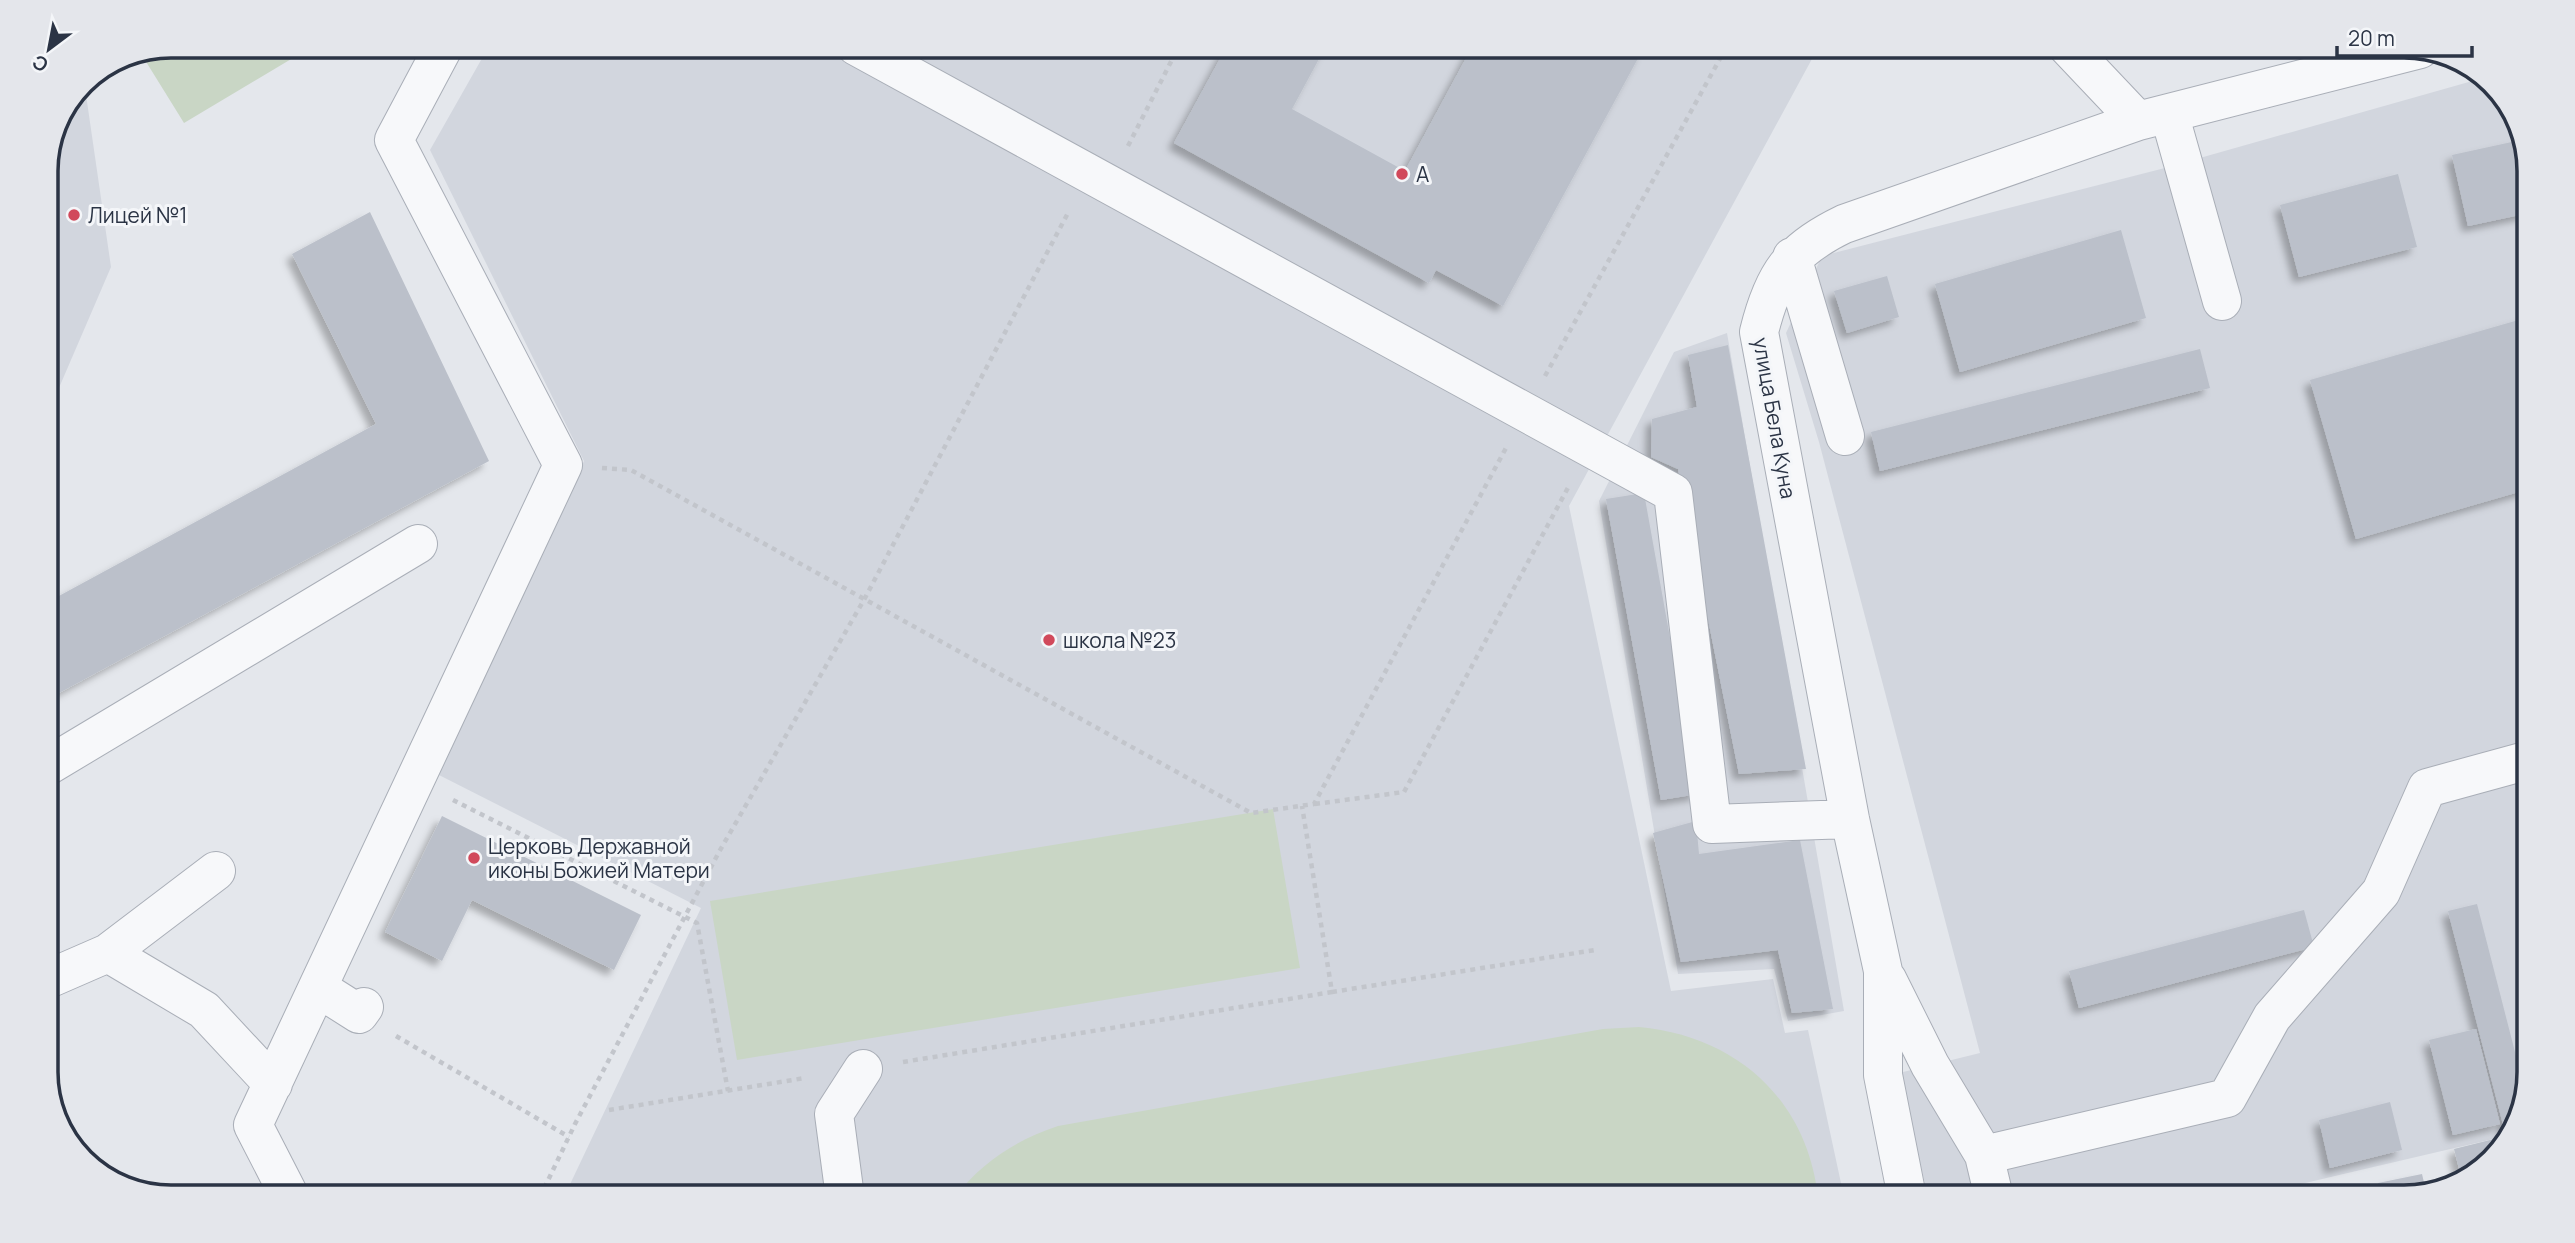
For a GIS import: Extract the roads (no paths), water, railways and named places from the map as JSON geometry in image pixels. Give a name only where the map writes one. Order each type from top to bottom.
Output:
[{"type":"street","points":[[283,1185],[253,1125],[563,465],[394,140],[438,58]]},
{"type":"street","points":[[878,58],[1673,494],[1712,824],[1850,819]]},
{"type":"street","points":[[2082,58],[2153,117],[2222,300]]},
{"type":"street","name":"улица Бела Куна","points":[[1904,1185],[1883,1075],[1883,971],[1850,819],[1759,332],[1768,295],[1792,257],[1820,236],[1844,224],[2153,117],[2385,58]]},
{"type":"street","points":[[1792,257],[1845,436]]},
{"type":"street","points":[[58,760],[418,544]]},
{"type":"street","points":[[1984,1155],[2227,1098],[2272,1017],[2381,892],[2427,788],[2517,763]]},
{"type":"street","points":[[58,975],[108,953],[216,871]]},
{"type":"street","points":[[108,953],[204,1010],[273,1084]]},
{"type":"street","points":[[1883,971],[1930,1065],[1984,1155],[1991,1185]]},
{"type":"street","points":[[317,988],[361,1011]]},
{"type":"street","points":[[843,1185],[834,1114],[863,1069]]},
{"type":"place","name":"А","points":[[1402,174]]},
{"type":"place","name":"Лицей №1","points":[[74,215]]},
{"type":"place","name":"школа №23","points":[[1049,640]]},
{"type":"place","name":"Церковь Державной иконы Божией Матери","points":[[474,858]]}]
